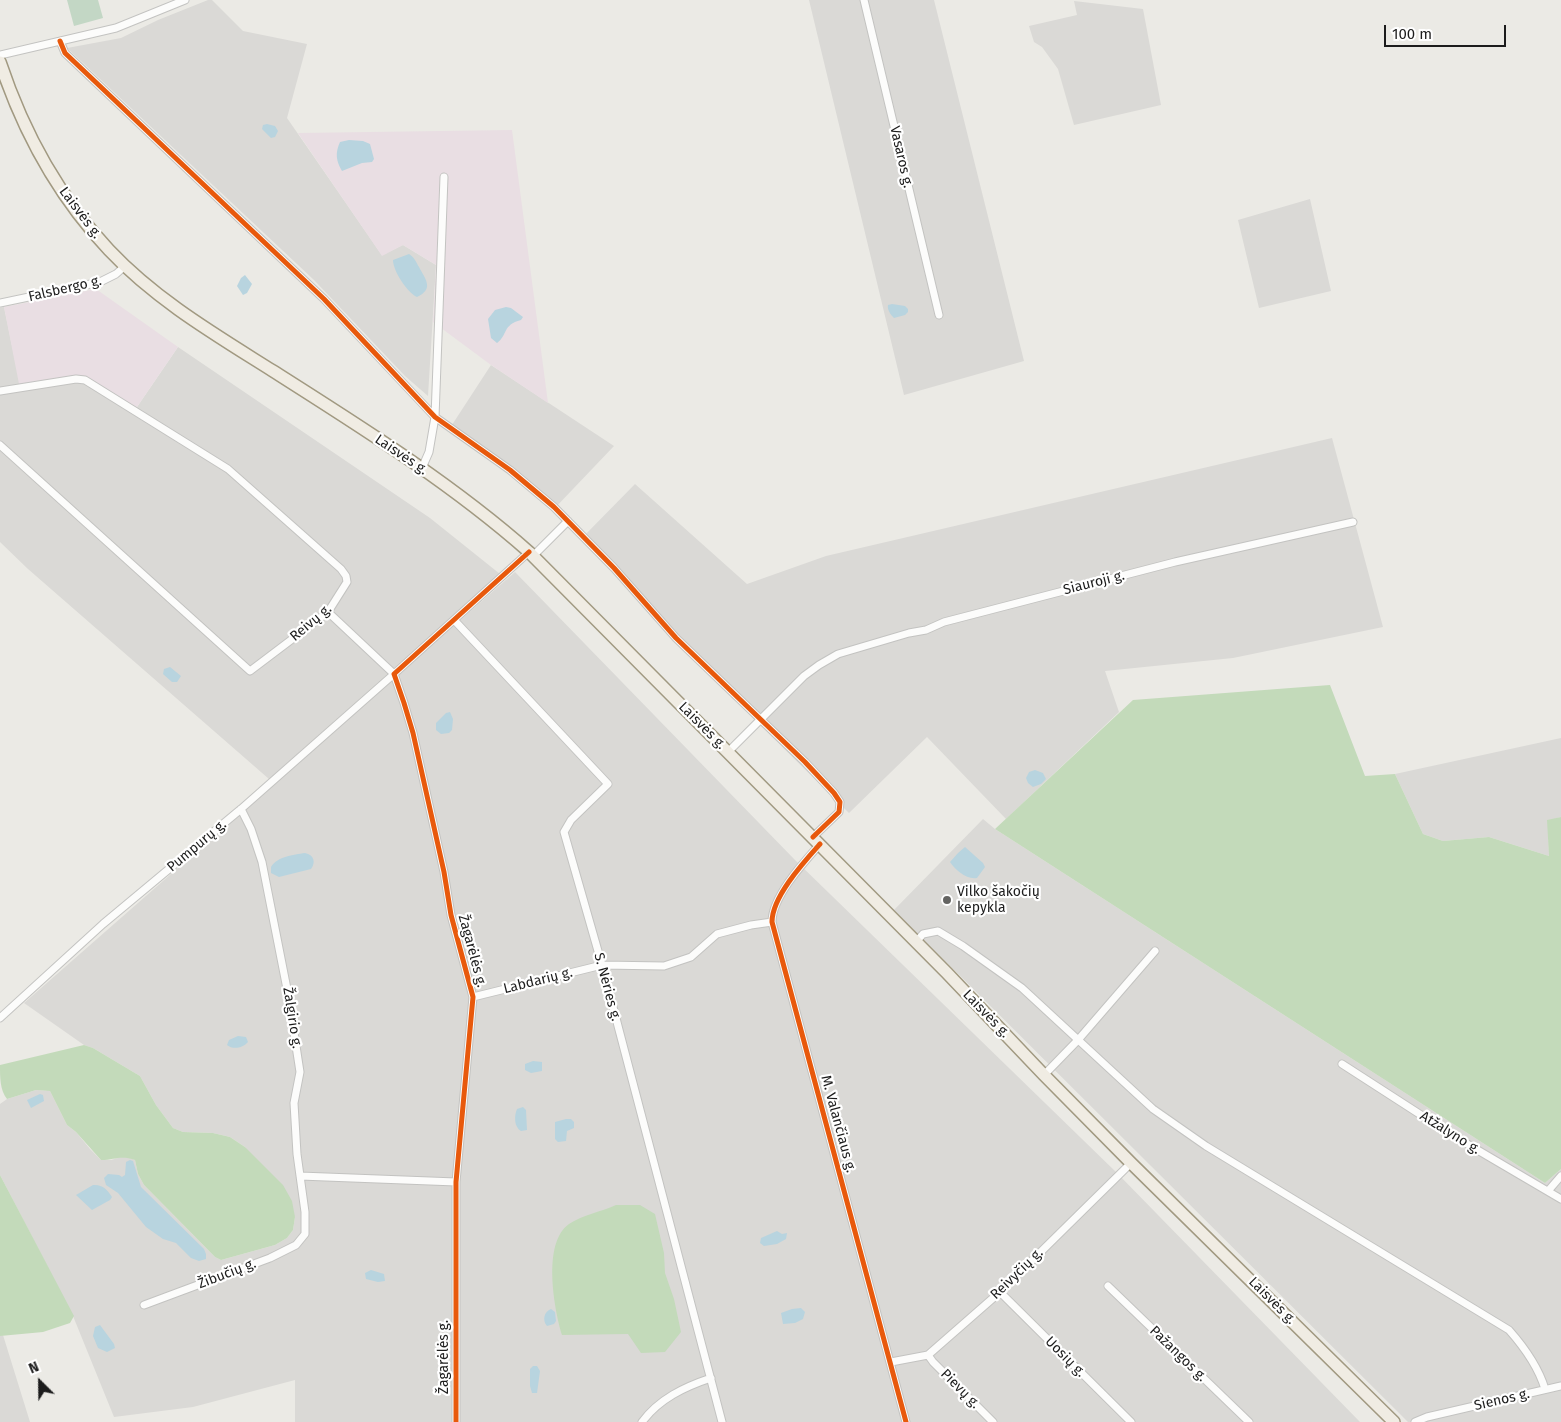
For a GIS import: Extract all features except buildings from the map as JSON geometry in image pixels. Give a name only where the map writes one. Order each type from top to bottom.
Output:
[{"type":"main road","name":"Laisvės g.","points":[[0,62],[26,128],[48,169],[94,233],[125,266],[163,298],[215,335],[422,468],[486,516],[531,554],[1131,1162],[1394,1422]]},
{"type":"street","points":[[0,54],[116,28],[185,0]]},
{"type":"street","name":"Vasaros g.","points":[[864,0],[939,315]]},
{"type":"street","points":[[60,41],[65,53],[324,299],[435,417],[510,470],[568,521],[614,568],[676,638],[805,762],[834,793],[840,802],[839,812],[816,841],[777,901],[772,914],[772,922]]},
{"type":"street","points":[[422,468],[429,452],[435,417],[444,177]]},
{"type":"street","name":"Falsbergo g.","points":[[0,303],[100,282],[116,274],[125,266]]},
{"type":"street","name":"Reivų g.","points":[[0,391],[76,379],[85,380],[228,468],[341,569],[346,576],[347,582],[345,587],[328,612],[250,671],[0,445]]},
{"type":"street","points":[[328,612],[394,674],[568,521]]},
{"type":"street","name":"Siauroji g.","points":[[728,752],[804,676],[838,654],[909,633],[926,630],[944,622],[1176,562],[1353,522]]},
{"type":"street","name":"S. Nėries g.","points":[[454,621],[608,784],[570,820],[564,832],[602,965],[722,1422]]},
{"type":"street","name":"Pumpurų g.","points":[[0,1018],[103,924],[241,809],[394,674]]},
{"type":"street","name":"Žagarėlės g.","points":[[394,674],[418,752],[444,872],[451,915],[473,997],[456,1182],[456,1422]]},
{"type":"street","name":"Žalgirio g.","points":[[241,809],[251,829],[262,862],[288,994],[300,1072],[294,1103],[305,1212],[305,1234]]},
{"type":"street","name":"Labdarių g.","points":[[473,997],[602,965],[664,966],[691,957],[717,934],[751,925],[772,922]]},
{"type":"street","name":"M. Valančiaus g.","points":[[772,922],[906,1422]]},
{"type":"street","points":[[916,942],[924,934],[930,932],[938,931],[946,934],[1022,988],[1153,1109],[1198,1141],[1510,1330],[1542,1379],[1546,1389]]},
{"type":"street","points":[[1044,1074],[1078,1040],[1155,951]]},
{"type":"street","name":"Atžalyno g.","points":[[1342,1064],[1452,1136],[1561,1198]]},
{"type":"street","name":"Reivyčių g.","points":[[928,1355],[1000,1292],[1131,1162]]},
{"type":"street","points":[[300,1176],[456,1182]]},
{"type":"street","points":[[1548,1191],[1561,1176]]},
{"type":"street","name":"Žibučių g.","points":[[144,1305],[270,1258],[296,1245],[305,1234]]},
{"type":"street","name":"Pažangos g.","points":[[1108,1286],[1249,1422]]},
{"type":"street","name":"Uosių g.","points":[[1000,1292],[1131,1422]]},
{"type":"street","points":[[891,1362],[928,1355]]},
{"type":"street","name":"Pievų g.","points":[[928,1355],[993,1422]]},
{"type":"street","points":[[642,1422],[664,1400],[692,1385],[711,1378]]},
{"type":"street","name":"Sienos g.","points":[[1414,1422],[1428,1417],[1561,1386]]},
{"type":"shaded area","points":[[212,0],[243,31],[307,44],[287,118],[382,255],[403,245],[436,265],[428,396],[405,376],[314,280],[67,48],[121,38],[158,20]]},
{"type":"shaded area","points":[[809,0],[934,0],[1024,361],[904,395]]},
{"type":"shaded area","points":[[1074,1],[1143,9],[1161,105],[1074,125],[1058,69],[1042,47],[1034,42],[1029,26],[1077,15]]},
{"type":"shaded area","points":[[512,130],[548,403],[491,365],[433,322],[436,265],[403,245],[382,256],[298,133]]},
{"type":"shaded area","points":[[1310,199],[1331,291],[1259,308],[1238,220]]},
{"type":"shaded area","points":[[96,289],[178,347],[137,407],[78,375],[19,384],[4,307]]},
{"type":"shaded area","points":[[4,307],[20,384],[78,375],[137,407],[178,347],[430,518],[500,574],[269,779],[28,569],[0,542],[0,308]]},
{"type":"shaded area","points":[[491,365],[614,446],[553,510],[528,488],[448,431]]},
{"type":"shaded area","points":[[1332,438],[1383,627],[1233,658],[1105,671],[1119,712],[1006,819],[927,737],[849,813],[746,711],[582,538],[635,484],[747,584],[826,556]]},
{"type":"shaded area","points":[[515,572],[795,860],[1117,1173],[1360,1422],[295,1422],[295,1380],[193,1407],[114,1417],[73,1316],[0,1175],[0,1104],[7,1099],[36,1090],[50,1091],[67,1125],[76,1132],[101,1160],[111,1160],[125,1156],[135,1160],[138,1174],[144,1185],[215,1257],[221,1260],[275,1245],[287,1238],[293,1230],[295,1217],[245,1147],[230,1137],[213,1133],[183,1132],[173,1128],[156,1105],[140,1076],[93,1048],[84,1045],[24,1003]]},
{"type":"shaded area","points":[[1561,738],[1561,817],[1548,821],[1549,856],[1489,837],[1443,841],[1423,834],[1395,774]]},
{"type":"shaded area","points":[[983,819],[995,829],[1545,1183],[1561,1169],[1561,1422],[1408,1422],[894,910]]},
{"type":"shaded area","points":[[3,1335],[30,1422],[0,1422],[0,1336]]},
{"type":"green space","points":[[67,0],[98,0],[103,18],[74,26]]},
{"type":"green space","points":[[1330,685],[1365,776],[1395,774],[1423,834],[1443,841],[1489,837],[1549,856],[1547,820],[1561,817],[1561,1169],[1545,1183],[995,829],[1133,700]]},
{"type":"green space","points":[[84,1045],[93,1048],[140,1076],[156,1105],[173,1128],[183,1132],[213,1133],[230,1137],[245,1147],[283,1185],[292,1201],[295,1217],[293,1230],[287,1238],[275,1245],[221,1260],[215,1257],[144,1185],[138,1174],[135,1160],[122,1158],[101,1160],[76,1132],[67,1125],[50,1091],[36,1090],[7,1099],[0,1079],[0,1065]]},
{"type":"green space","points":[[0,1175],[74,1316],[70,1323],[43,1332],[0,1336]]},
{"type":"green space","points":[[616,1205],[640,1205],[655,1214],[664,1253],[665,1273],[674,1299],[681,1332],[665,1352],[641,1353],[628,1334],[562,1335],[556,1309],[552,1276],[555,1246],[561,1233],[569,1224],[579,1218]]},
{"type":"water","points":[[263,125],[275,126],[278,131],[275,137],[271,138],[262,129]]},
{"type":"water","points":[[349,140],[363,141],[370,144],[374,159],[372,162],[362,163],[342,171],[337,160],[337,150],[340,142]]},
{"type":"water","points":[[409,254],[415,260],[427,284],[425,291],[417,297],[405,286],[398,275],[393,260]]},
{"type":"water","points":[[245,275],[252,284],[247,293],[243,295],[237,286]]},
{"type":"water","points":[[888,305],[905,306],[908,312],[905,315],[894,318],[888,309]]},
{"type":"water","points":[[506,307],[511,308],[523,317],[508,327],[503,337],[497,343],[491,338],[488,319],[495,310]]},
{"type":"water","points":[[170,667],[181,676],[177,682],[172,682],[163,674],[164,669]]},
{"type":"water","points":[[450,712],[453,719],[452,730],[449,733],[441,734],[436,730],[436,723],[446,713]]},
{"type":"water","points":[[1035,770],[1043,773],[1046,779],[1041,784],[1033,787],[1026,778],[1029,772]]},
{"type":"water","points":[[965,847],[985,867],[977,878],[962,874],[950,862]]},
{"type":"water","points":[[305,853],[313,859],[311,869],[279,877],[271,873],[271,867],[278,860]]},
{"type":"water","points":[[238,1036],[246,1037],[248,1042],[238,1048],[227,1045],[229,1040]]},
{"type":"water","points":[[533,1061],[542,1062],[542,1071],[531,1073],[525,1070],[525,1064]]},
{"type":"water","points":[[40,1094],[43,1095],[44,1101],[31,1108],[27,1100]]},
{"type":"water","points":[[523,1107],[526,1110],[527,1130],[521,1131],[517,1127],[515,1115],[517,1109]]},
{"type":"water","points":[[571,1119],[574,1122],[574,1128],[567,1131],[566,1141],[558,1142],[555,1139],[555,1122]]},
{"type":"water","points":[[133,1161],[141,1187],[204,1249],[206,1259],[199,1261],[191,1258],[176,1243],[163,1239],[146,1227],[118,1193],[106,1185],[104,1178],[108,1174],[122,1177],[125,1175],[126,1162]]},
{"type":"water","points":[[93,1185],[99,1185],[104,1188],[112,1197],[92,1210],[76,1195]]},
{"type":"water","points":[[777,1231],[782,1234],[787,1233],[786,1239],[777,1244],[764,1246],[760,1243],[761,1238]]},
{"type":"water","points":[[371,1270],[384,1274],[385,1281],[378,1282],[366,1279],[365,1273]]},
{"type":"water","points":[[801,1308],[805,1312],[803,1319],[795,1323],[783,1324],[781,1313]]},
{"type":"water","points":[[551,1309],[555,1312],[556,1321],[554,1324],[547,1326],[544,1316]]},
{"type":"water","points":[[100,1325],[114,1344],[115,1348],[107,1352],[98,1348],[93,1336],[95,1327]]},
{"type":"water","points":[[533,1366],[537,1366],[540,1371],[537,1393],[532,1393],[530,1386],[530,1369]]},
{"type":"cycle path","points":[[60,41],[65,53],[324,299],[435,417],[510,470],[554,507],[614,568],[676,638],[805,762],[840,802],[839,812],[813,837]]},
{"type":"cycle path","points":[[456,1422],[456,1182],[473,997],[451,915],[444,872],[413,733],[394,674],[529,552]]},
{"type":"cycle path","points":[[820,844],[797,870],[783,891],[773,912],[772,922],[906,1422]]},
{"type":"place","name":"Vilko šakočių kepykla","points":[[947,900]]}]
